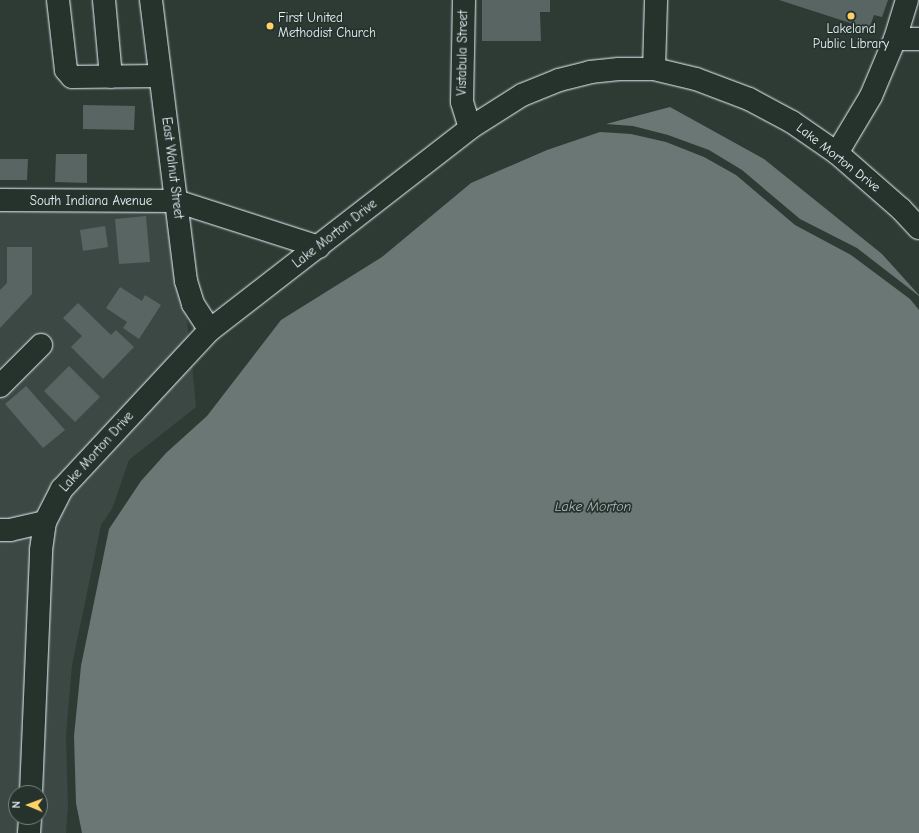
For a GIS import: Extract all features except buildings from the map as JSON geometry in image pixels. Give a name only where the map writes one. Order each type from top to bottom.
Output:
[{"type":"street","points":[[58,0],[66,70],[72,78],[160,76]]},
{"type":"street","points":[[104,0],[111,77]]},
{"type":"street","name":"East Walnut Street","points":[[151,0],[186,281],[193,304],[210,330]]},
{"type":"street","name":"Vistabula Street","points":[[464,0],[462,102],[470,128]]},
{"type":"street","points":[[654,69],[656,0]]},
{"type":"street","points":[[837,153],[871,96],[895,39],[907,0]]},
{"type":"street","points":[[895,39],[919,40]]},
{"type":"street","name":"Lake Morton Drive","points":[[31,785],[41,550],[45,522],[62,489],[210,330],[470,128],[522,95],[558,80],[590,72],[619,69],[654,69],[696,78],[749,99],[792,122],[837,153],[901,209],[919,228]]},
{"type":"street","name":"South Indiana Avenue","points":[[0,200],[176,201],[318,247]]},
{"type":"street","points":[[0,386],[41,345]]},
{"type":"street","points":[[0,530],[10,530],[45,522]]},
{"type":"shaded area","points":[[0,209],[167,211],[186,311],[189,339],[37,515],[0,521]]},
{"type":"shaded area","points":[[192,364],[196,407],[129,460],[112,509],[101,525],[72,665],[66,736],[68,806],[66,833],[40,833],[40,825],[48,825],[48,785],[42,785],[51,551],[54,530],[57,529],[56,523],[70,494]]},
{"type":"shaded area","points":[[33,534],[21,785],[8,785],[8,825],[20,825],[19,833],[0,833],[0,539]]},
{"type":"water","points":[[670,107],[764,159],[882,254],[919,296],[857,248],[800,219],[742,170],[709,150],[668,135],[633,126],[606,124]]},
{"type":"water","name":"Lake Morton","points":[[600,132],[631,134],[666,142],[704,157],[736,175],[795,225],[851,255],[910,299],[919,310],[919,833],[82,833],[76,803],[74,736],[81,666],[109,529],[141,481],[166,453],[207,416],[281,320],[382,257],[471,183],[547,150]]},
{"type":"place","name":"Lakeland Public Library","points":[[851,16]]},
{"type":"place","name":"First United Methodist Church","points":[[270,26]]}]
